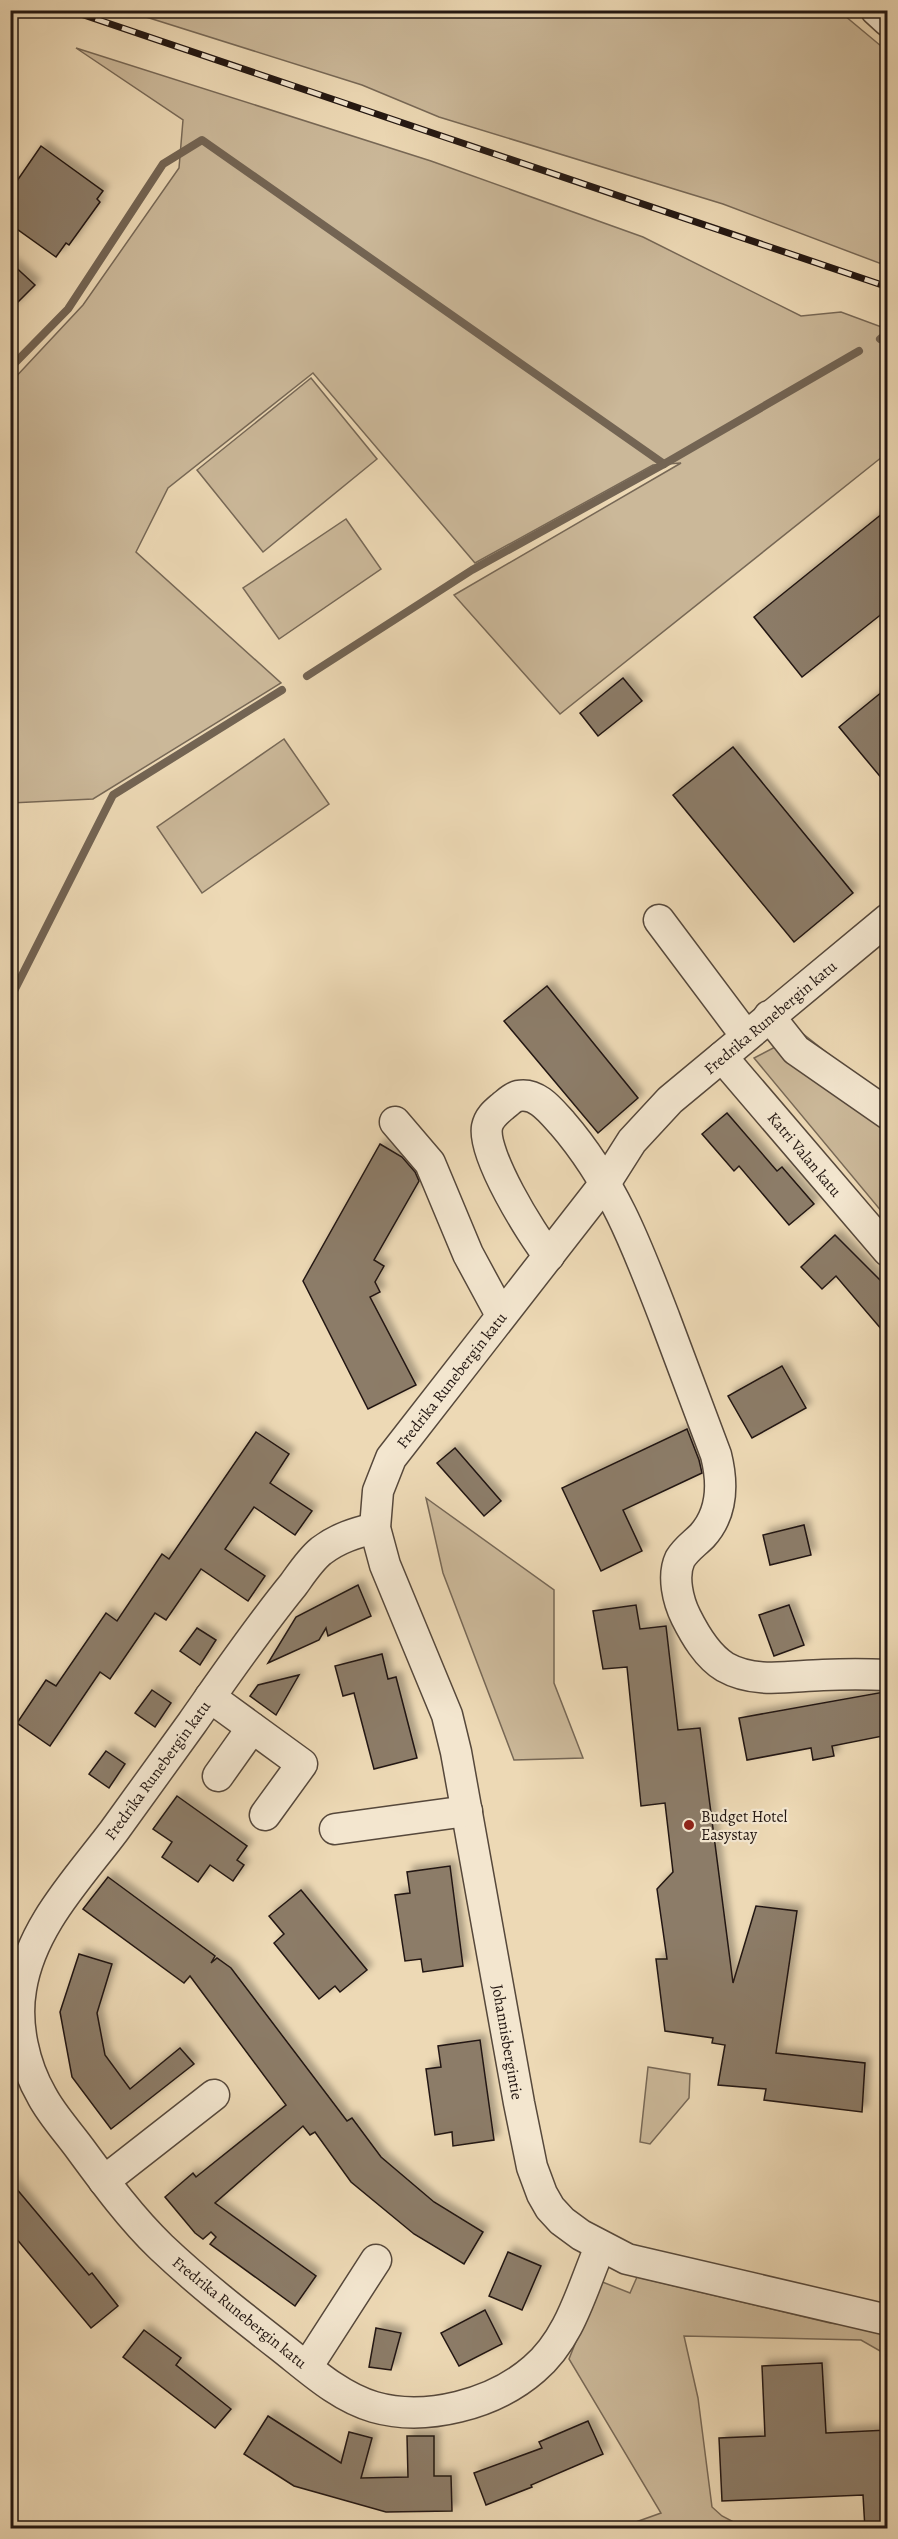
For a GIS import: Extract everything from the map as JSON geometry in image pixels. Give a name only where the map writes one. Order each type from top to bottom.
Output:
[{"type":"street","points":[[876,10],[888,21]]},
{"type":"street","points":[[659,920],[746,1036]]},
{"type":"street","name":"Fredrika Runebergin katu","points":[[600,2247],[568,2325],[551,2352],[534,2370],[509,2387],[479,2402],[443,2410],[415,2412],[374,2407],[336,2389],[210,2291],[159,2245],[104,2181],[43,2098],[31,2073],[19,2018],[21,1990],[32,1949],[53,1911],[275,1607],[319,1552],[346,1535],[375,1528],[378,1491],[391,1458],[606,1182],[632,1141],[663,1108],[769,1016],[883,932]]},
{"type":"street","points":[[769,1016],[796,1050],[888,1114]]},
{"type":"street","name":"Katri Valan katu","points":[[722,1057],[888,1251]]},
{"type":"street","points":[[549,1256],[516,1207],[488,1146],[487,1128],[492,1115],[515,1096],[526,1095],[547,1105],[590,1157],[606,1182],[639,1251],[721,1474],[720,1500],[714,1517],[702,1535],[686,1549],[678,1563],[678,1598],[696,1636],[711,1655],[724,1666],[758,1678],[888,1675]]},
{"type":"street","points":[[395,1122],[430,1163],[468,1254],[501,1315]]},
{"type":"street","name":"Johannisbergintie","points":[[375,1528],[385,1565],[447,1715],[467,1810],[532,2167],[550,2208],[562,2221],[600,2247],[627,2259],[888,2320]]},
{"type":"street","points":[[210,1697],[302,1764],[265,1815]]},
{"type":"street","points":[[218,1776],[252,1728]]},
{"type":"street","points":[[335,1829],[467,1810]]},
{"type":"street","points":[[104,2181],[214,2095]]},
{"type":"street","points":[[307,2367],[376,2260]]},
{"type":"shaded area","points":[[127,11],[839,11],[887,51],[887,266],[723,204],[439,117],[362,85]]},
{"type":"shaded area","points":[[76,48],[431,161],[643,237],[801,316],[841,312],[887,329],[887,453],[560,714],[454,595],[681,463],[653,465],[475,563],[313,373],[168,488],[136,552],[281,683],[93,799],[11,803],[11,382],[83,305],[179,168],[183,120]]},
{"type":"shaded area","points":[[311,378],[377,459],[263,552],[197,470]]},
{"type":"shaded area","points":[[346,519],[381,569],[279,639],[243,588]]},
{"type":"shaded area","points":[[284,739],[329,804],[202,893],[157,827]]},
{"type":"shaded area","points":[[802,1033],[887,1100],[887,1218],[754,1058]]},
{"type":"shaded area","points":[[426,1498],[554,1590],[554,1683],[583,1758],[514,1760],[443,1573]]},
{"type":"shaded area","points":[[648,2067],[690,2074],[689,2098],[650,2144],[640,2142]]},
{"type":"shaded area","points":[[637,2277],[830,2323],[887,2330],[887,2355],[861,2340],[684,2336],[698,2398],[712,2507],[722,2516],[745,2528],[713,2528],[714,2523],[692,2523],[691,2528],[619,2528],[661,2513],[569,2359],[600,2281],[630,2293]]},
{"type":"building","points":[[41,146],[103,191],[97,199],[100,202],[69,245],[66,243],[56,257],[10,224],[10,191]]},
{"type":"building","points":[[10,262],[35,285],[10,310]]},
{"type":"building","points":[[888,509],[888,609],[802,677],[754,617]]},
{"type":"building","points":[[623,678],[642,701],[598,736],[580,713]]},
{"type":"building","points":[[888,687],[888,786],[839,727]]},
{"type":"building","points":[[733,747],[853,893],[794,942],[673,795]]},
{"type":"building","points":[[547,986],[638,1098],[598,1133],[504,1021]]},
{"type":"building","points":[[727,1113],[777,1171],[782,1167],[814,1204],[789,1225],[739,1166],[734,1171],[702,1134]]},
{"type":"building","points":[[380,1144],[402,1157],[415,1172],[419,1181],[374,1260],[384,1266],[375,1282],[380,1292],[370,1297],[416,1385],[368,1409],[303,1281]]},
{"type":"building","points":[[835,1235],[888,1288],[888,1337],[836,1276],[822,1289],[801,1267]]},
{"type":"building","points":[[782,1366],[806,1408],[752,1438],[728,1396]]},
{"type":"building","points":[[687,1429],[702,1473],[623,1510],[642,1551],[601,1571],[562,1488]]},
{"type":"building","points":[[256,1432],[289,1454],[270,1483],[312,1511],[295,1535],[254,1507],[225,1549],[265,1576],[248,1601],[201,1569],[166,1620],[155,1613],[110,1679],[100,1672],[50,1746],[17,1723],[46,1680],[56,1686],[106,1613],[117,1621],[162,1554],[169,1559]]},
{"type":"building","points":[[455,1448],[501,1501],[484,1516],[437,1463]]},
{"type":"building","points":[[804,1525],[811,1555],[770,1565],[763,1535]]},
{"type":"building","points":[[358,1585],[371,1616],[328,1636],[326,1628],[319,1640],[268,1663],[296,1617]]},
{"type":"building","points":[[636,1605],[640,1629],[666,1626],[678,1730],[700,1728],[733,1983],[756,1906],[797,1911],[776,2053],[865,2063],[862,2112],[764,2100],[766,2089],[718,2085],[725,2045],[712,2043],[713,2038],[665,2031],[656,1959],[667,1959],[657,1889],[673,1872],[665,1803],[641,1806],[627,1667],[603,1669],[593,1611]]},
{"type":"building","points":[[789,1605],[804,1645],[774,1656],[759,1615]]},
{"type":"building","points":[[197,1628],[216,1640],[200,1665],[180,1651]]},
{"type":"building","points":[[382,1654],[388,1679],[396,1677],[417,1758],[374,1769],[354,1693],[343,1696],[335,1666]]},
{"type":"building","points":[[299,1675],[276,1715],[250,1696],[258,1685]]},
{"type":"building","points":[[152,1690],[171,1703],[155,1727],[135,1713]]},
{"type":"building","points":[[884,1692],[888,1711],[888,1735],[832,1746],[834,1756],[813,1760],[811,1748],[747,1760],[739,1718]]},
{"type":"building","points":[[106,1751],[125,1764],[109,1788],[89,1774]]},
{"type":"building","points":[[177,1796],[247,1846],[237,1860],[244,1865],[233,1881],[210,1865],[198,1882],[162,1857],[172,1842],[153,1829]]},
{"type":"building","points":[[450,1866],[463,1966],[423,1972],[421,1959],[405,1961],[395,1895],[410,1893],[407,1872]]},
{"type":"building","points":[[108,1877],[215,1956],[211,1963],[217,1958],[231,1968],[347,2121],[352,2118],[381,2157],[434,2202],[483,2232],[464,2264],[414,2234],[351,2182],[315,2132],[310,2135],[303,2126],[215,2203],[316,2276],[295,2306],[210,2244],[216,2237],[211,2232],[203,2239],[195,2233],[165,2197],[193,2173],[196,2177],[286,2105],[190,1976],[184,1983],[83,1909]]},
{"type":"building","points":[[301,1890],[367,1970],[340,1992],[335,1986],[319,1999],[274,1943],[284,1934],[269,1916]]},
{"type":"building","points":[[79,1954],[112,1964],[97,2013],[105,2055],[130,2089],[180,2048],[194,2064],[111,2129],[72,2077],[60,2012]]},
{"type":"building","points":[[480,2040],[494,2140],[453,2146],[452,2132],[435,2135],[426,2069],[441,2067],[438,2046]]},
{"type":"building","points":[[10,2181],[89,2275],[92,2273],[118,2306],[91,2328],[10,2231]]},
{"type":"building","points":[[508,2252],[541,2266],[522,2310],[489,2296]]},
{"type":"building","points":[[485,2310],[502,2344],[459,2366],[441,2333]]},
{"type":"building","points":[[376,2328],[401,2333],[391,2370],[369,2367]]},
{"type":"building","points":[[144,2330],[181,2358],[176,2365],[231,2409],[215,2428],[123,2357]]},
{"type":"building","points":[[822,2363],[826,2433],[888,2430],[888,2529],[865,2529],[863,2495],[722,2501],[719,2438],[765,2436],[762,2366]]},
{"type":"building","points":[[268,2416],[341,2463],[349,2432],[372,2438],[361,2478],[408,2477],[407,2436],[434,2436],[434,2476],[451,2476],[452,2511],[386,2512],[294,2486],[244,2454]]},
{"type":"building","points":[[588,2421],[603,2454],[531,2485],[532,2487],[486,2505],[474,2473],[542,2448],[539,2442]]},
{"type":"waterway","points":[[10,368],[68,309],[163,164],[202,140],[664,464]]},
{"type":"waterway","points":[[880,339],[886,334],[888,326]]},
{"type":"waterway","points":[[307,676],[472,570],[664,464],[859,351]]},
{"type":"waterway","points":[[10,999],[113,795],[282,690]]},
{"type":"railway","points":[[69,10],[888,287]]},
{"type":"place","name":"Budget Hotel Easystay","points":[[689,1825]]}]
